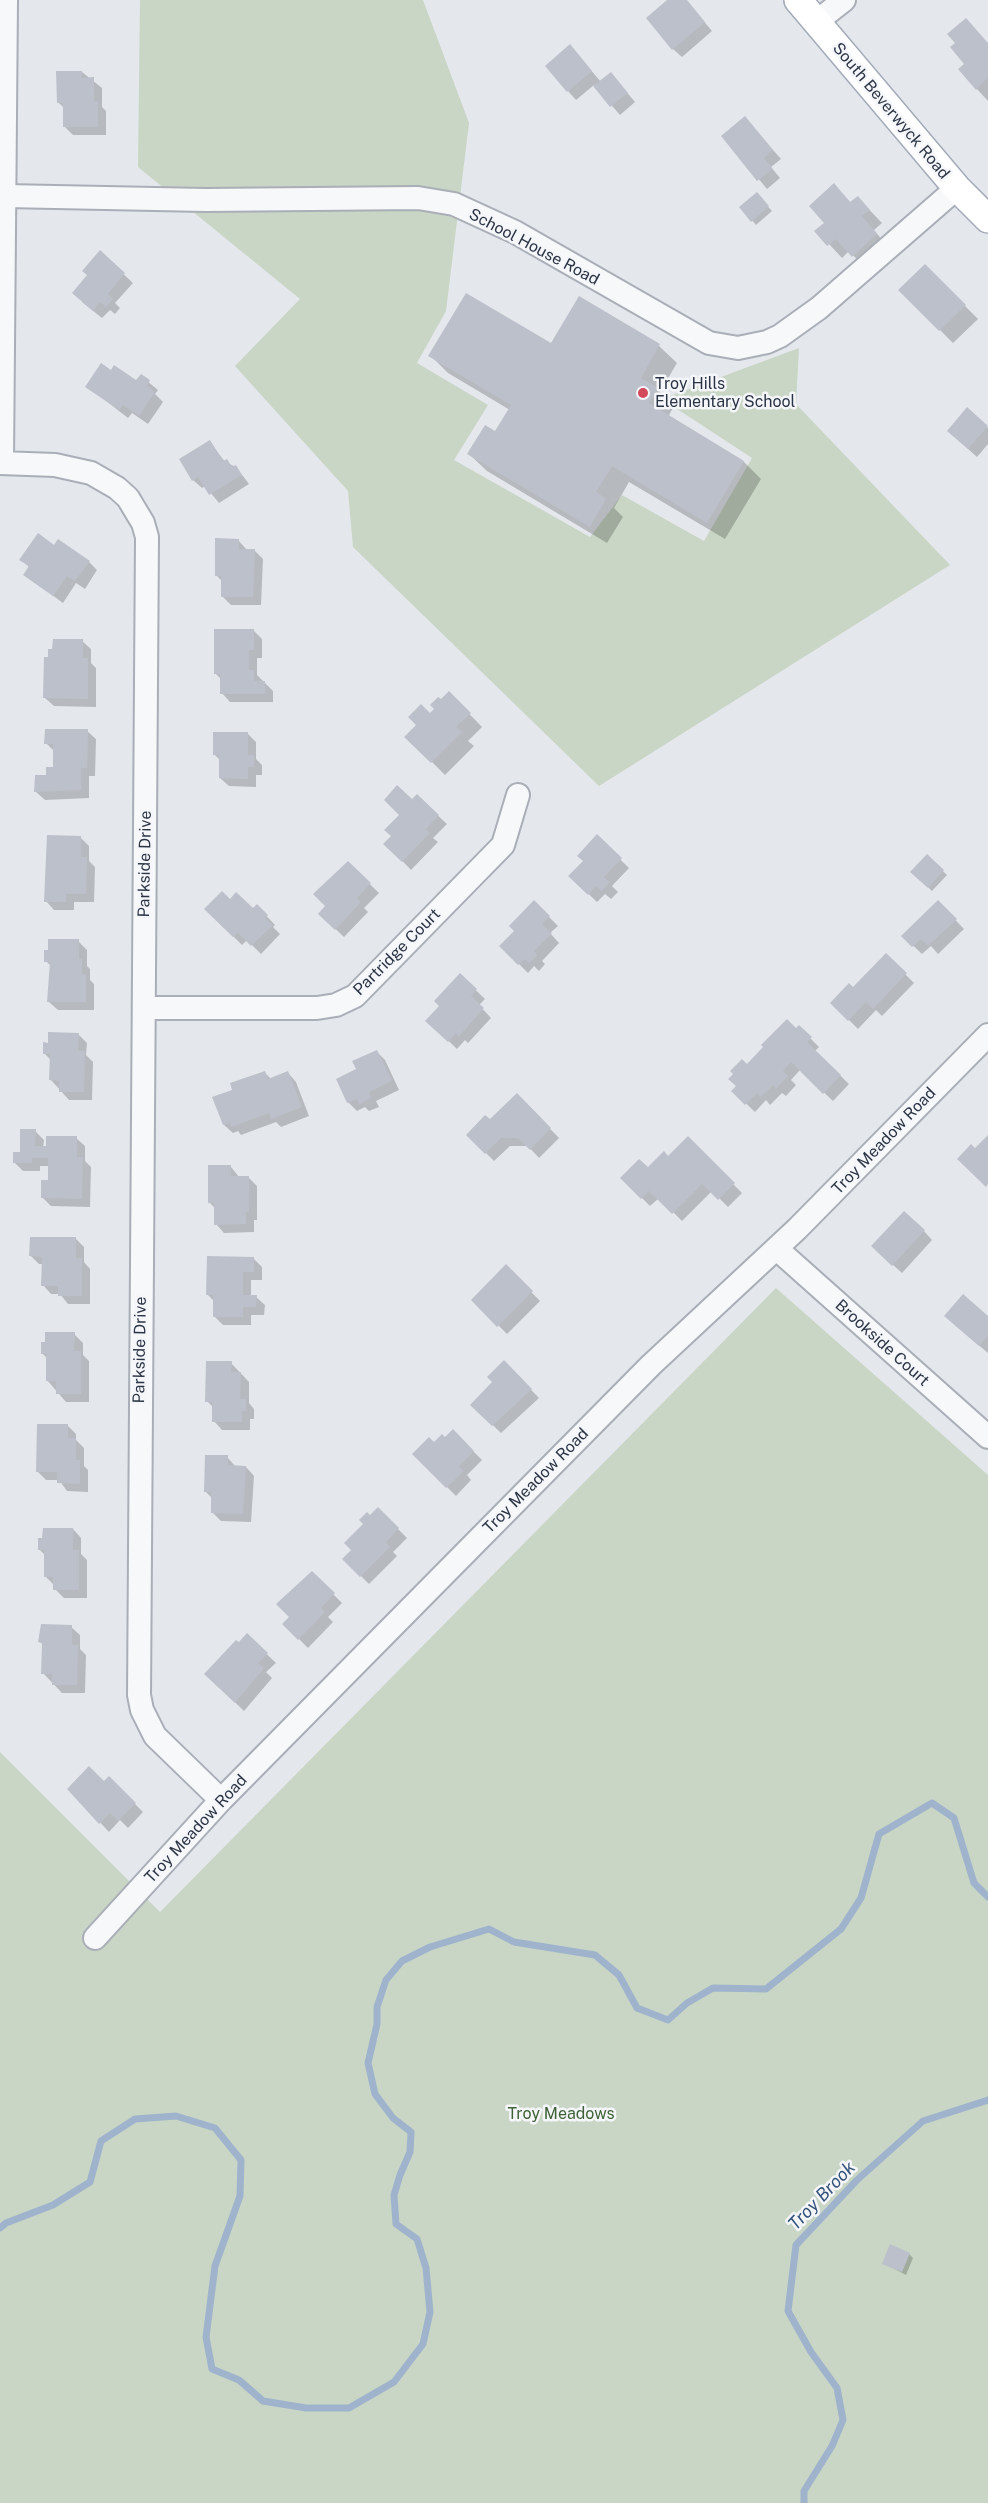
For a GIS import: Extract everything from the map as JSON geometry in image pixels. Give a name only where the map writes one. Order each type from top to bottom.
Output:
[{"type":"main road","name":"South Beverwyck Road","points":[[798,0],[957,188],[988,219]]},
{"type":"street","name":"Parkside Drive","points":[[6,0],[1,463],[55,465],[91,473],[117,488],[128,498],[143,523],[147,537],[139,1695],[142,1710],[155,1736],[221,1800]]},
{"type":"street","points":[[816,22],[844,0]]},
{"type":"street","name":"School House Road","points":[[5,196],[205,200],[418,198],[454,204],[515,232],[709,343],[738,348],[760,344],[780,336],[819,308],[957,188]]},
{"type":"street","name":"Partridge Court","points":[[144,1008],[317,1008],[336,1005],[355,996],[502,845],[518,795]]},
{"type":"street","name":"Troy Meadow Road","points":[[95,1938],[221,1800],[651,1365],[777,1249],[988,1035]]},
{"type":"street","name":"Brookside Court","points":[[777,1249],[988,1437]]},
{"type":"green space","points":[[140,0],[423,0],[469,123],[446,311],[417,363],[488,405],[454,460],[590,537],[622,495],[704,541],[752,458],[662,399],[799,348],[796,404],[950,565],[599,786],[353,547],[348,491],[235,366],[300,299],[138,167]]},
{"type":"green space","name":"Troy Meadows","points":[[776,1288],[988,1475],[988,2503],[0,2503],[0,1752],[160,1912]]},
{"type":"building","points":[[667,0],[687,0],[705,22],[672,50],[646,18]]},
{"type":"building","points":[[966,18],[988,43],[988,77],[976,90],[958,69],[964,64],[950,47],[955,43],[947,34]]},
{"type":"building","points":[[570,44],[592,71],[567,92],[545,66]]},
{"type":"building","points":[[56,71],[82,71],[82,78],[94,77],[94,101],[98,101],[98,127],[63,127],[63,103],[57,103]]},
{"type":"building","points":[[611,72],[628,93],[610,107],[593,86]]},
{"type":"building","points":[[745,116],[773,150],[764,158],[773,169],[757,181],[721,136]]},
{"type":"building","points":[[834,183],[850,202],[858,196],[870,210],[862,216],[877,234],[852,257],[836,239],[827,246],[814,231],[824,223],[809,206]]},
{"type":"building","points":[[757,192],[769,206],[751,222],[739,207]]},
{"type":"building","points":[[100,250],[125,273],[108,294],[113,299],[106,307],[100,302],[93,311],[72,293],[87,275],[82,271]]},
{"type":"building","points":[[925,264],[966,305],[939,331],[898,290]]},
{"type":"building","points":[[466,293],[551,343],[579,296],[660,344],[641,378],[658,388],[649,403],[744,461],[707,523],[612,466],[596,492],[606,499],[590,527],[467,454],[485,425],[495,431],[511,405],[428,356]]},
{"type":"building","points":[[101,363],[111,370],[114,365],[136,380],[141,374],[150,380],[147,386],[155,392],[139,416],[123,405],[119,410],[85,387]]},
{"type":"building","points":[[967,407],[988,426],[968,449],[947,431]]},
{"type":"building","points":[[210,440],[223,461],[227,459],[232,467],[236,465],[242,475],[209,495],[198,477],[192,481],[179,459]]},
{"type":"building","points":[[38,533],[54,545],[58,539],[90,561],[75,581],[67,576],[53,596],[23,575],[29,566],[19,560]]},
{"type":"building","points":[[215,538],[239,539],[239,549],[255,549],[253,597],[221,597],[221,576],[215,576]]},
{"type":"building","points":[[214,629],[254,629],[254,650],[249,650],[249,670],[254,670],[254,681],[265,681],[265,694],[220,694],[220,674],[214,674]]},
{"type":"building","points":[[53,639],[83,639],[83,658],[88,658],[88,699],[43,698],[44,657],[48,657],[48,649],[52,649]]},
{"type":"building","points":[[449,691],[471,713],[456,727],[462,732],[431,763],[404,737],[416,725],[408,717],[421,704],[430,713],[434,709],[430,705]]},
{"type":"building","points":[[45,729],[88,729],[87,768],[81,768],[81,790],[34,792],[35,775],[46,775],[46,767],[53,767],[53,744],[44,744]]},
{"type":"building","points":[[213,732],[248,732],[248,755],[254,755],[254,767],[248,767],[248,779],[219,778],[219,755],[213,755]]},
{"type":"building","points":[[397,785],[412,799],[417,794],[439,815],[426,829],[430,833],[402,862],[383,844],[391,836],[384,830],[399,815],[384,800]]},
{"type":"building","points":[[597,834],[622,858],[604,877],[610,882],[602,891],[596,886],[588,895],[568,876],[583,861],[577,856]]},
{"type":"building","points":[[47,835],[81,836],[81,857],[87,857],[86,894],[66,894],[66,902],[44,902]]},
{"type":"building","points":[[927,854],[944,870],[928,888],[910,872]]},
{"type":"building","points":[[348,861],[371,883],[357,898],[361,902],[335,930],[318,914],[325,906],[313,894]]},
{"type":"building","points":[[222,891],[230,899],[236,892],[253,908],[257,904],[268,915],[265,918],[273,925],[251,946],[238,933],[233,937],[204,909]]},
{"type":"building","points":[[534,900],[550,916],[542,924],[552,933],[534,951],[538,955],[529,963],[525,959],[518,965],[499,946],[514,931],[509,926]]},
{"type":"building","points":[[938,900],[957,919],[928,946],[921,939],[912,947],[901,936]]},
{"type":"building","points":[[48,939],[79,939],[82,974],[86,974],[86,1002],[47,1002],[50,962],[44,962],[44,950],[48,950]]},
{"type":"building","points":[[886,953],[907,973],[873,1009],[866,1002],[848,1021],[830,1003],[849,983],[853,987]]},
{"type":"building","points":[[460,973],[477,989],[471,996],[484,1008],[459,1036],[456,1033],[448,1042],[425,1021],[439,1006],[434,1001]]},
{"type":"building","points":[[787,1019],[796,1028],[799,1025],[812,1037],[807,1042],[841,1075],[823,1094],[791,1062],[783,1071],[788,1076],[776,1089],[773,1085],[761,1097],[757,1093],[745,1105],[731,1091],[736,1086],[728,1079],[733,1074],[730,1071],[742,1059],[747,1064],[763,1047],[761,1045]]},
{"type":"building","points":[[48,1032],[79,1033],[78,1051],[85,1051],[84,1092],[59,1092],[59,1081],[49,1080],[50,1054],[43,1054],[43,1042],[48,1043]]},
{"type":"building","points":[[377,1050],[392,1081],[369,1092],[371,1098],[359,1104],[357,1099],[347,1103],[336,1079],[356,1069],[352,1061]]},
{"type":"building","points":[[265,1071],[268,1079],[288,1071],[302,1107],[271,1119],[269,1113],[231,1127],[230,1123],[223,1125],[212,1097],[232,1090],[230,1083]]},
{"type":"building","points":[[517,1093],[551,1128],[530,1150],[518,1138],[501,1138],[485,1154],[466,1135],[485,1115],[490,1119]]},
{"type":"building","points":[[20,1129],[36,1129],[35,1146],[46,1146],[46,1136],[77,1136],[77,1157],[83,1157],[82,1199],[41,1198],[41,1180],[48,1180],[48,1158],[32,1158],[32,1163],[13,1163],[13,1152],[20,1152]]},
{"type":"building","points":[[988,1135],[988,1184],[986,1187],[957,1159],[971,1144],[975,1148]]},
{"type":"building","points":[[688,1136],[735,1183],[718,1200],[702,1184],[672,1214],[649,1191],[641,1199],[620,1178],[639,1159],[648,1167],[664,1151],[668,1156]]},
{"type":"building","points":[[208,1165],[231,1165],[231,1176],[249,1176],[249,1212],[246,1212],[246,1224],[214,1225],[214,1203],[208,1203]]},
{"type":"building","points":[[904,1211],[925,1230],[892,1266],[871,1246]]},
{"type":"building","points":[[30,1237],[76,1237],[76,1258],[82,1258],[82,1296],[58,1296],[58,1286],[41,1286],[42,1257],[29,1256]]},
{"type":"building","points":[[207,1256],[254,1257],[254,1272],[243,1272],[243,1295],[257,1295],[256,1307],[243,1307],[243,1317],[213,1317],[213,1295],[206,1295]]},
{"type":"building","points":[[506,1264],[533,1291],[497,1327],[471,1300]]},
{"type":"building","points":[[963,1294],[988,1316],[988,1336],[979,1346],[944,1316]]},
{"type":"building","points":[[45,1332],[75,1332],[74,1351],[81,1351],[81,1394],[56,1394],[56,1381],[46,1381],[46,1354],[41,1354],[41,1342],[45,1342]]},
{"type":"building","points":[[504,1360],[532,1389],[492,1426],[470,1405],[492,1382],[487,1377]]},
{"type":"building","points":[[206,1361],[232,1361],[231,1372],[241,1372],[240,1399],[246,1399],[246,1411],[242,1411],[242,1422],[212,1422],[212,1402],[205,1402]]},
{"type":"building","points":[[37,1424],[68,1424],[68,1438],[76,1438],[76,1460],[80,1460],[80,1484],[57,1483],[57,1472],[36,1472]]},
{"type":"building","points":[[453,1429],[474,1451],[459,1466],[464,1471],[446,1488],[412,1454],[429,1437],[434,1442],[442,1434],[445,1437]]},
{"type":"building","points":[[205,1455],[228,1455],[228,1465],[246,1466],[243,1514],[211,1513],[211,1492],[204,1492]]},
{"type":"building","points":[[378,1507],[399,1528],[386,1542],[390,1547],[360,1577],[342,1559],[351,1550],[344,1543],[363,1524],[359,1520],[367,1512],[370,1515]]},
{"type":"building","points":[[43,1528],[73,1528],[73,1550],[79,1550],[79,1590],[53,1590],[53,1577],[44,1577],[44,1550],[38,1550],[38,1538],[42,1538]]},
{"type":"building","points":[[312,1571],[335,1593],[321,1608],[325,1612],[298,1640],[282,1624],[289,1617],[276,1604]]},
{"type":"building","points":[[41,1624],[72,1625],[72,1645],[78,1645],[77,1685],[52,1685],[52,1674],[41,1674],[42,1643],[38,1642]]},
{"type":"building","points":[[247,1633],[268,1653],[258,1663],[264,1668],[235,1703],[204,1674],[236,1640],[239,1642]]},
{"type":"building","points":[[89,1766],[104,1781],[109,1776],[136,1803],[118,1821],[110,1813],[99,1824],[67,1789]]},
{"type":"building","points":[[890,2244],[910,2253],[902,2272],[882,2264]]},
{"type":"waterway","points":[[0,2228],[6,2223],[53,2205],[90,2182],[101,2141],[135,2119],[176,2116],[215,2128],[241,2160],[240,2196],[215,2266],[206,2337],[212,2369],[239,2380],[263,2401],[306,2408],[349,2408],[394,2382],[423,2344],[430,2312],[426,2268],[417,2239],[396,2224],[394,2195],[410,2152],[411,2132],[393,2118],[375,2094],[368,2063],[377,2024],[377,2007],[386,1980],[402,1961],[430,1947],[489,1929],[514,1942],[595,1955],[619,1975],[637,2008],[668,2020],[687,2003],[713,1988],[766,1989],[841,1929],[861,1898],[879,1834],[932,1803],[954,1818],[974,1883],[988,1897]]},
{"type":"waterway","name":"Troy Brook","points":[[804,2503],[804,2491],[832,2446],[843,2420],[837,2388],[811,2352],[788,2311],[796,2245],[857,2180],[923,2121],[988,2100]]},
{"type":"place","name":"Troy Hills Elementary School","points":[[643,393]]}]
